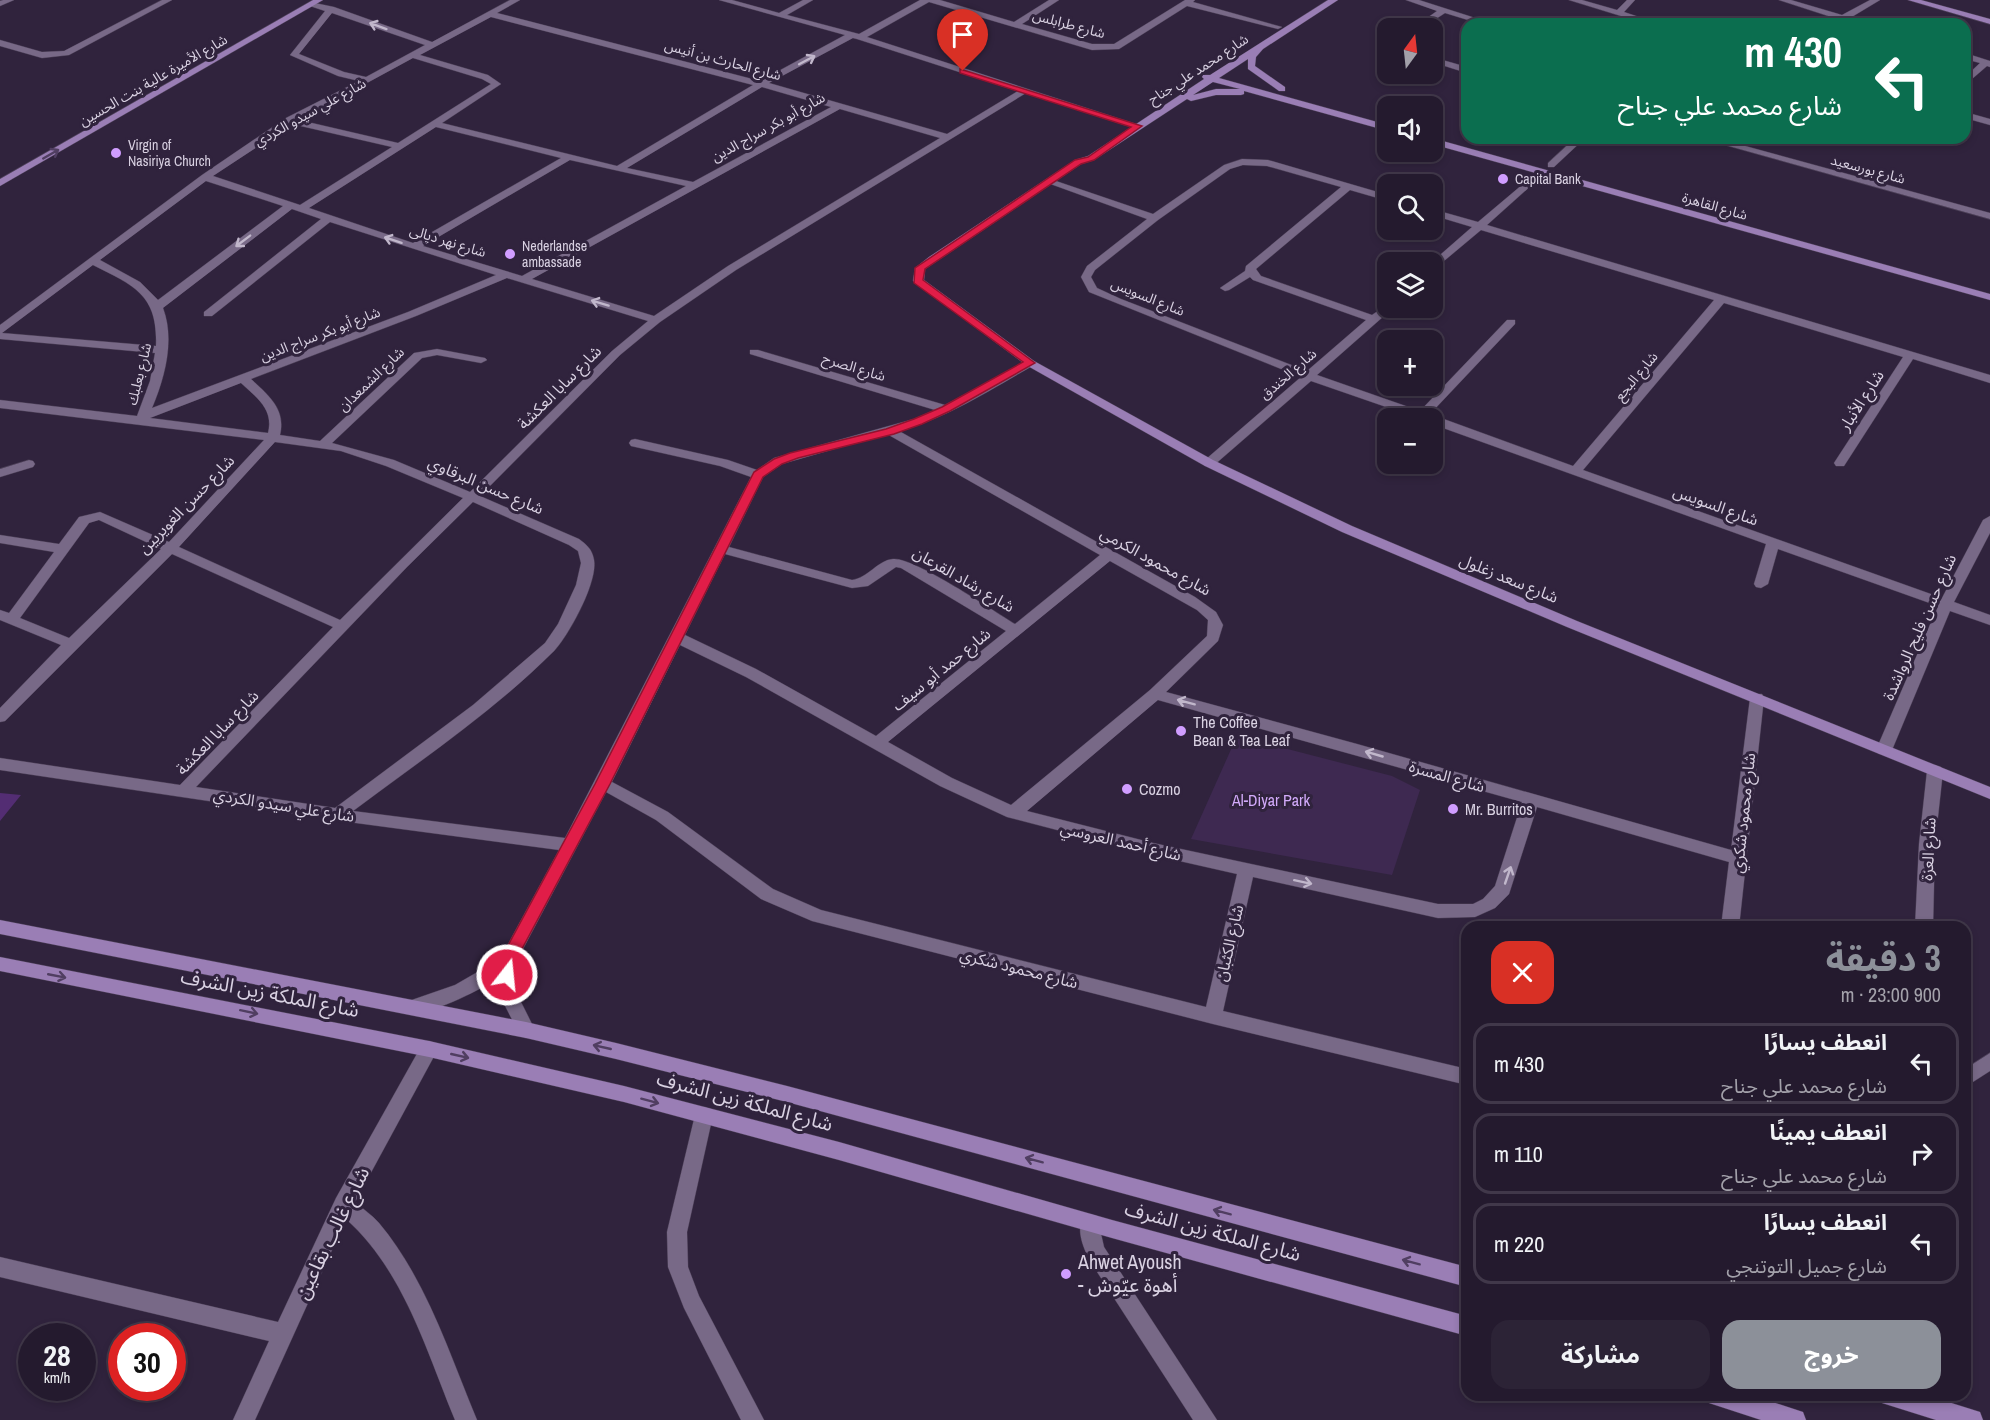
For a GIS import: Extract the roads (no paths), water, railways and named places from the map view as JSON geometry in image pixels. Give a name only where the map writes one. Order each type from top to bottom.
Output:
[{"type":"main road","name":"شارع الأميرة عالية بنت الحسين","points":[[0,172],[302,0]]},
{"type":"main road","name":"شارع محمد علي جناح","points":[[1129,126],[1176,102],[1211,74],[1319,0]]},
{"type":"main road","name":"شارع محمد علي جناح","points":[[1221,73],[1334,0]]},
{"type":"main road","points":[[1912,0],[1990,22]]},
{"type":"main road","points":[[1943,0],[1990,13]]},
{"type":"main road","name":"شارع الأميرة عالية بنت الحسين","points":[[0,183],[316,2]]},
{"type":"main road","points":[[1261,46],[1252,57],[1251,67],[1282,89]]},
{"type":"main road","points":[[1211,74],[1221,73],[1377,116]]},
{"type":"main road","name":"شارع محمد علي جناح","points":[[1030,363],[918,281],[920,268],[1078,162],[1091,158],[1129,126],[1202,76],[1211,74]]},
{"type":"main road","points":[[1211,74],[1274,96],[1377,125]]},
{"type":"main road","points":[[1176,102],[1216,92],[1274,96]]},
{"type":"main road","name":"شارع القاهرة","points":[[1443,135],[1461,140]]},
{"type":"main road","name":"شارع القاهرة","points":[[1443,144],[1990,297]]},
{"type":"main road","name":"شارع القاهرة","points":[[1475,144],[1990,287]]},
{"type":"main road","name":"شارع سعد زغلول","points":[[1030,363],[1209,463],[1347,529],[1990,793]]},
{"type":"main road","name":"شارع الملكة زين الشرف","points":[[0,927],[526,1030],[787,1094],[1461,1275]]},
{"type":"main road","name":"شارع الملكة زين الشرف","points":[[0,964],[429,1049],[585,1085],[938,1178],[1090,1223],[1461,1324]]},
{"type":"main road","points":[[1736,1401],[1795,1420]]},
{"type":"main road","points":[[1910,1401],[1972,1420]]},
{"type":"street","points":[[0,4],[10,0]]},
{"type":"street","points":[[0,43],[42,55],[66,53],[168,0]]},
{"type":"street","points":[[723,0],[856,36],[1055,101],[1056,105],[1129,126]]},
{"type":"street","points":[[782,15],[809,0]]},
{"type":"street","points":[[618,169],[761,84],[926,0]]},
{"type":"street","name":"شارع طرابلس","points":[[931,0],[1092,47],[1108,48],[1116,47],[1189,2]]},
{"type":"street","points":[[1016,24],[1055,0]]},
{"type":"street","points":[[1410,0],[1470,18]]},
{"type":"street","points":[[1574,0],[1636,18]]},
{"type":"street","points":[[1619,13],[1631,0]]},
{"type":"street","points":[[1783,0],[1844,18],[1876,0]]},
{"type":"street","name":"شارع علي سيدو الكردي","points":[[0,330],[205,177],[289,120],[414,56],[512,1]]},
{"type":"street","points":[[316,2],[433,45]]},
{"type":"street","points":[[1189,2],[1278,27]]},
{"type":"street","points":[[331,9],[294,55],[330,71],[366,80]]},
{"type":"street","points":[[1432,18],[1444,10]]},
{"type":"street","name":"شارع الحارث بن أنيس","points":[[490,14],[761,84],[948,137]]},
{"type":"street","points":[[91,260],[134,283],[158,306],[295,208],[497,84],[485,77],[414,56]]},
{"type":"street","points":[[1971,59],[1988,63]]},
{"type":"street","points":[[1443,62],[1461,68]]},
{"type":"street","points":[[1971,77],[1988,63]]},
{"type":"street","name":"شارع سابا العكشة","points":[[184,790],[342,626],[616,353],[656,320],[732,268],[1024,91]]},
{"type":"street","name":"شارع أبو بكر سراج الدين","points":[[523,280],[839,106]]},
{"type":"street","points":[[1971,116],[1990,122]]},
{"type":"street","points":[[289,120],[399,146]]},
{"type":"street","points":[[435,124],[693,185]]},
{"type":"street","points":[[1551,165],[1574,144]]},
{"type":"street","name":"شارع بورسعيد","points":[[1726,144],[1990,216]]},
{"type":"street","points":[[1747,150],[1752,144]]},
{"type":"street","points":[[414,247],[569,157]]},
{"type":"street","name":"شارع السويس","points":[[1377,195],[1268,163],[1242,162],[1227,168],[1154,218],[1091,268],[1086,277],[1093,290],[1167,322],[1400,408]]},
{"type":"street","points":[[1443,258],[1541,172]]},
{"type":"street","name":"شارع نهر ديالى","points":[[205,177],[414,247],[656,320]]},
{"type":"street","points":[[1050,182],[1154,218]]},
{"type":"street","points":[[1349,186],[1250,268],[1257,278],[1373,319]]},
{"type":"street","points":[[1443,216],[1990,379]]},
{"type":"street","points":[[208,314],[328,219]]},
{"type":"street","points":[[1225,288],[1251,272]]},
{"type":"street","name":"شارع أبو بكر سراج الدين","points":[[142,419],[506,275]]},
{"type":"street","name":"شارع البجع","points":[[1575,472],[1721,299]]},
{"type":"street","name":"شارع بعلبك","points":[[142,419],[163,350],[158,306]]},
{"type":"street","name":"شارع الخندق","points":[[1209,463],[1377,316]]},
{"type":"street","points":[[1437,408],[1511,322]]},
{"type":"street","points":[[0,336],[163,350]]},
{"type":"street","name":"شارع الشمعدان","points":[[324,444],[418,356],[437,352],[481,360]]},
{"type":"street","name":"شارع الصرح","points":[[754,352],[946,409]]},
{"type":"street","name":"شارع الأنبار","points":[[1840,462],[1909,356]]},
{"type":"street","points":[[412,1007],[460,993],[506,964],[603,784],[758,475],[778,461],[890,431],[946,409],[1030,363]]},
{"type":"street","points":[[244,379],[271,404],[275,411],[278,425],[273,437]]},
{"type":"street","name":"شارع حسن البرقاوي","points":[[0,404],[142,419],[324,444],[390,463],[549,530],[584,549],[588,563],[584,585],[565,625],[537,659],[478,709],[339,813]]},
{"type":"street","name":"شارع السويس","points":[[1443,424],[1990,620]]},
{"type":"street","name":"شارع محمود الكرمي","points":[[890,431],[1207,610],[1218,626],[1213,638],[1155,694],[1013,813]]},
{"type":"street","name":"شارع حسن الغويريين","points":[[2,711],[171,547],[235,482],[273,437]]},
{"type":"street","points":[[635,443],[724,463],[758,475]]},
{"type":"street","points":[[0,473],[29,464]]},
{"type":"street","points":[[71,644],[6,617],[84,520],[100,516],[342,626]]},
{"type":"street","name":"شارع حسن فليح الرواشدة","points":[[1884,750],[1946,604],[1990,520]]},
{"type":"street","points":[[0,539],[62,549]]},
{"type":"street","points":[[1761,584],[1773,543]]},
{"type":"street","name":"شارع رشاد القرعان","points":[[722,549],[852,584],[863,583],[893,563],[904,564],[1017,631]]},
{"type":"street","name":"شارع حمد أبو سيف","points":[[878,742],[1109,555]]},
{"type":"street","name":"شارع أحمد العروسي","points":[[676,637],[751,673],[946,782],[1013,813],[1246,870],[1438,911],[1468,913],[1489,906],[1503,889],[1531,800]]},
{"type":"street","name":"شارع المسرة","points":[[1155,694],[1347,746],[1739,859]]},
{"type":"street","name":"شارع محمود شكري","points":[[1731,921],[1757,698]]},
{"type":"street","name":"شارع علي سيدو الكردي","points":[[0,764],[424,827],[569,845]]},
{"type":"street","name":"شارع العزة","points":[[1924,921],[1927,844],[1935,771]]},
{"type":"street","name":"شارع محمود شكري","points":[[603,784],[640,802],[662,816],[767,894],[818,916],[1213,1016],[1461,1076]]},
{"type":"street","name":"شارع الكثبان","points":[[1213,1016],[1246,870]]},
{"type":"street","points":[[506,964],[511,1000],[526,1030]]},
{"type":"street","name":"شارع غالب بقاعين","points":[[244,1420],[344,1204],[429,1049]]},
{"type":"street","points":[[1971,1075],[1990,1061]]},
{"type":"street","points":[[704,1115],[677,1232],[678,1267],[691,1301],[747,1418]]},
{"type":"street","points":[[344,1204],[371,1229],[399,1268],[415,1297],[466,1420]]},
{"type":"street","points":[[1090,1223],[1092,1244],[1097,1254],[1206,1420]]},
{"type":"street","points":[[0,1267],[283,1334]]},
{"type":"place","name":"Virgin of Nasiriya Church","points":[[116,153]]},
{"type":"place","name":"Capital Bank","points":[[1503,179]]},
{"type":"place","name":"Nederlandse ambassade","points":[[510,254]]},
{"type":"place","name":"The Coffee Bean & Tea Leaf","points":[[1181,731]]},
{"type":"place","name":"Cozmo","points":[[1127,789]]},
{"type":"place","name":"Mr. Burritos","points":[[1453,809]]},
{"type":"place","name":"Ahwet Ayoush - أهوة عيّوش","points":[[1066,1274]]},
{"type":"park label","name":"Al-Diyar Park","points":[[1271,800]]}]
